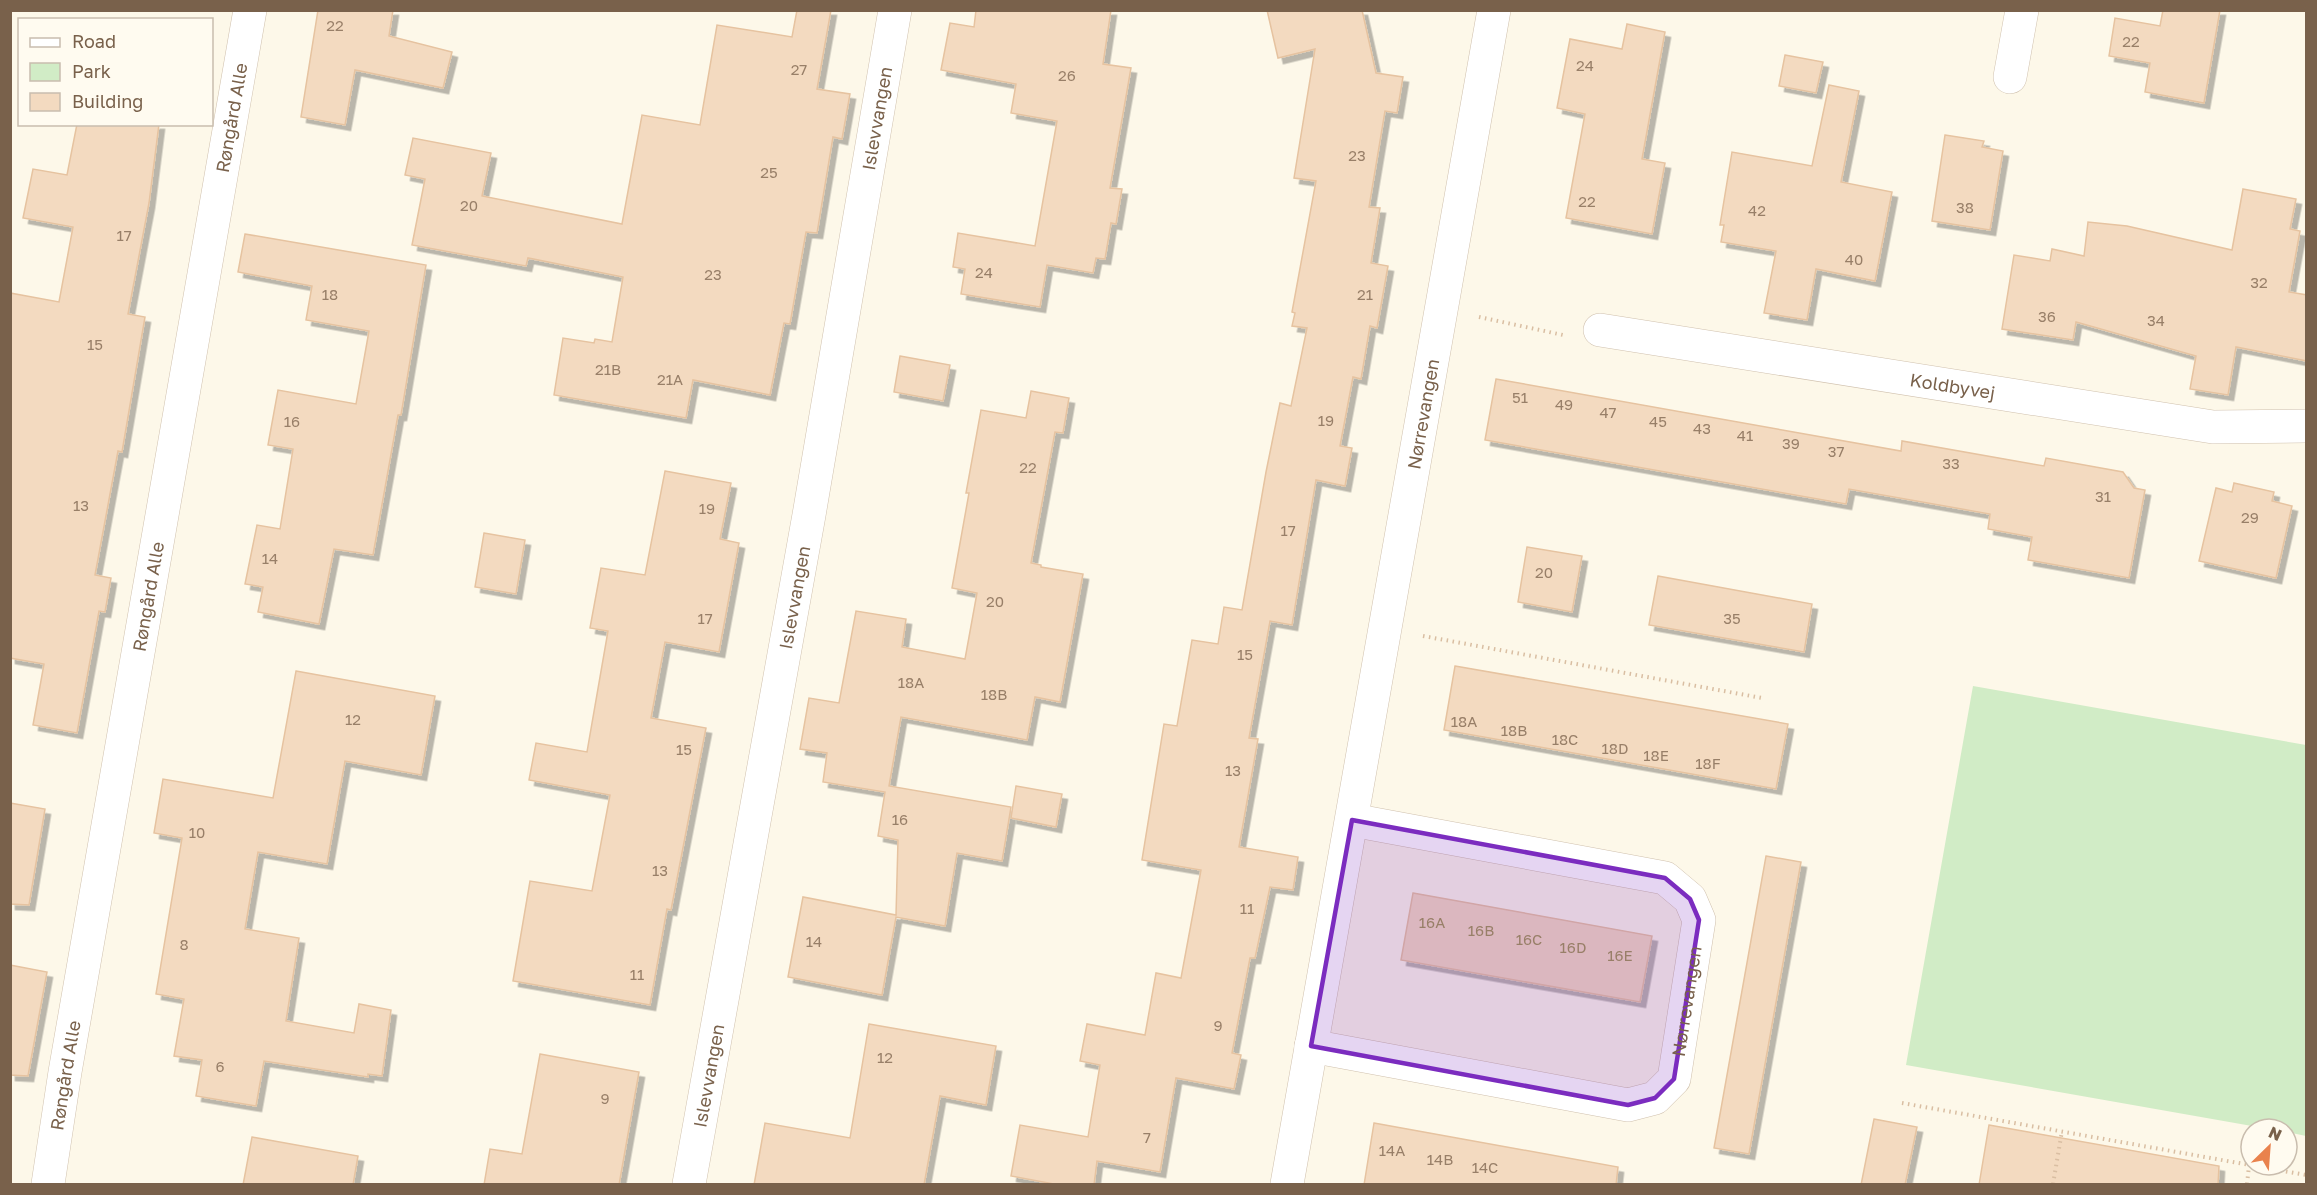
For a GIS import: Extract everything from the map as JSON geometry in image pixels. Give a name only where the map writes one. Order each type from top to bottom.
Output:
[{"type":"street","name":"Røngård Alle","points":[[48,1185],[65,1072],[250,10]]},
{"type":"street","name":"Islevvangen","points":[[689,1185],[896,10]]},
{"type":"street","name":"Nørrevangen","points":[[1287,1185],[1494,10]]},
{"type":"street","points":[[2010,77],[2022,10]]},
{"type":"street","name":"Koldbyvej","points":[[1600,330],[2213,427],[2307,426]]},
{"type":"street","name":"Nørrevangen","points":[[1311,1046],[1628,1105],[1655,1098],[1674,1079],[1700,920],[1690,899],[1665,878],[1352,820]]},
{"type":"path","points":[[1443,309],[1581,339],[1600,330]]},
{"type":"path","points":[[1386,629],[1762,698]]},
{"type":"path","points":[[1902,1103],[2239,1164]]},
{"type":"path","points":[[2053,1185],[2062,1131]]},
{"type":"highlighted area","points":[[1352,820],[1665,878],[1690,899],[1699,920],[1674,1079],[1655,1098],[1628,1105],[1311,1046]]},
{"type":"green space","points":[[1973,686],[2306,745],[2306,1136],[2299,1135],[2299,1117],[2239,1117],[2239,1124],[1906,1065]]},
{"type":"building","points":[[318,10],[393,10],[389,36],[452,52],[443,88],[355,70],[345,125],[301,117]]},
{"type":"building","points":[[797,10],[831,10],[817,89],[850,94],[842,139],[833,137],[817,233],[806,232],[790,324],[784,323],[770,395],[693,380],[686,418],[554,395],[563,338],[594,343],[595,339],[612,342],[623,277],[528,258],[526,266],[412,245],[425,179],[405,175],[413,138],[491,153],[482,196],[622,224],[642,115],[700,125],[717,25],[792,37]]},
{"type":"building","points":[[976,10],[1111,10],[1103,64],[1131,68],[1110,188],[1122,189],[1116,224],[1111,223],[1105,259],[1096,258],[1093,273],[1047,265],[1040,307],[961,294],[965,269],[953,267],[958,233],[1035,246],[1057,121],[1011,113],[1016,84],[941,70],[950,23],[974,27]]},
{"type":"building","points":[[1267,10],[1362,10],[1376,73],[1403,77],[1397,113],[1385,111],[1369,207],[1380,208],[1371,263],[1388,266],[1377,328],[1370,326],[1361,379],[1353,377],[1340,446],[1352,448],[1345,486],[1316,480],[1292,625],[1270,621],[1249,738],[1258,739],[1239,847],[1298,857],[1293,890],[1270,887],[1255,958],[1250,958],[1232,1053],[1241,1055],[1234,1089],[1176,1078],[1160,1172],[1097,1161],[1094,1185],[1059,1185],[1011,1176],[1020,1125],[1088,1137],[1100,1065],[1080,1061],[1087,1024],[1145,1035],[1156,973],[1181,978],[1201,870],[1142,860],[1164,724],[1177,726],[1192,640],[1218,644],[1224,607],[1242,610],[1280,403],[1291,406],[1307,328],[1292,326],[1295,313],[1292,312],[1316,181],[1294,178],[1315,49],[1278,58]]},
{"type":"building","points":[[2163,10],[2220,10],[2204,103],[2145,92],[2150,63],[2109,56],[2115,18],[2160,26]]},
{"type":"building","points":[[1627,24],[1665,32],[1642,159],[1665,163],[1652,234],[1566,218],[1585,114],[1557,108],[1570,39],[1622,49]]},
{"type":"building","points":[[1785,55],[1823,62],[1816,93],[1779,86]]},
{"type":"building","points":[[1829,85],[1859,91],[1841,182],[1892,192],[1875,281],[1816,269],[1807,320],[1764,313],[1776,251],[1721,242],[1724,225],[1720,225],[1732,152],[1812,166]]},
{"type":"building","points":[[77,126],[159,126],[149,203],[128,314],[145,317],[122,452],[118,451],[95,575],[111,578],[105,612],[99,611],[77,733],[33,725],[44,664],[10,658],[10,293],[59,302],[73,227],[23,218],[33,169],[67,175]]},
{"type":"building","points":[[1945,135],[1984,141],[1982,147],[2003,151],[1990,230],[1932,221]]},
{"type":"building","points":[[2243,189],[2296,199],[2290,229],[2300,231],[2289,292],[2307,295],[2307,361],[2236,347],[2228,395],[2190,389],[2196,356],[2076,322],[2073,340],[2002,329],[2014,255],[2050,261],[2052,249],[2084,256],[2088,222],[2127,226],[2232,250]]},
{"type":"building","points":[[245,234],[426,265],[401,415],[398,415],[373,555],[334,549],[319,624],[258,612],[263,587],[245,584],[257,525],[280,529],[293,449],[268,445],[278,390],[356,404],[369,331],[306,320],[312,286],[238,272]]},
{"type":"building","points":[[900,356],[950,365],[943,401],[894,392]]},
{"type":"building","points":[[1496,379],[1901,451],[1902,441],[2044,466],[2046,458],[2123,472],[2134,488],[2145,490],[2129,578],[2028,560],[2032,537],[1988,529],[1990,514],[1849,489],[1846,504],[1485,440]]},
{"type":"building","points":[[1031,391],[1069,398],[1063,433],[1055,432],[1031,563],[1041,565],[1041,567],[1083,574],[1060,702],[1035,697],[1027,740],[901,717],[889,786],[1011,807],[1002,861],[957,853],[945,926],[896,917],[882,995],[788,977],[803,897],[896,915],[898,840],[878,836],[885,792],[823,782],[827,753],[800,749],[809,698],[839,703],[856,611],[906,619],[902,647],[965,659],[977,593],[952,588],[981,410],[1026,418]]},
{"type":"building","points":[[665,471],[731,483],[720,539],[739,543],[719,652],[665,642],[651,718],[706,728],[671,910],[667,909],[650,1005],[513,981],[530,881],[592,891],[610,795],[529,780],[536,743],[587,752],[608,631],[590,628],[601,568],[645,575]]},
{"type":"building","points":[[2234,483],[2274,492],[2272,501],[2292,506],[2276,578],[2199,561],[2216,488],[2232,492]]},
{"type":"building","points":[[484,533],[525,540],[516,594],[475,587]]},
{"type":"building","points":[[1527,547],[1582,556],[1572,612],[1518,602]]},
{"type":"building","points":[[1658,576],[1812,604],[1804,652],[1649,625]]},
{"type":"building","points":[[1455,666],[1788,724],[1776,789],[1444,730]]},
{"type":"building","points":[[296,671],[435,696],[421,775],[345,761],[327,864],[258,852],[245,929],[299,938],[286,1021],[354,1033],[359,1004],[391,1010],[382,1076],[368,1074],[368,1077],[264,1061],[256,1106],[196,1096],[202,1060],[174,1056],[184,999],[156,994],[182,838],[154,833],[163,779],[273,798]]},
{"type":"building","points":[[1016,786],[1062,794],[1056,827],[1011,818]]},
{"type":"building","points":[[10,803],[45,809],[29,905],[10,904]]},
{"type":"building","points":[[1766,856],[1801,862],[1749,1154],[1714,1148]]},
{"type":"building","points":[[1413,893],[1652,936],[1640,1002],[1401,960]]},
{"type":"building","points":[[10,965],[47,972],[28,1076],[10,1075]]},
{"type":"building","points":[[869,1024],[996,1046],[986,1105],[940,1096],[924,1185],[754,1185],[765,1123],[850,1138]]},
{"type":"building","points":[[540,1054],[639,1072],[619,1185],[484,1185],[490,1149],[522,1154]]},
{"type":"building","points":[[1874,1119],[1917,1127],[1905,1185],[1861,1185]]},
{"type":"building","points":[[1374,1123],[1618,1167],[1616,1185],[1364,1185]]},
{"type":"building","points":[[1989,1125],[2219,1166],[2218,1185],[1979,1185]]},
{"type":"building","points":[[252,1137],[358,1156],[353,1185],[243,1185]]}]
